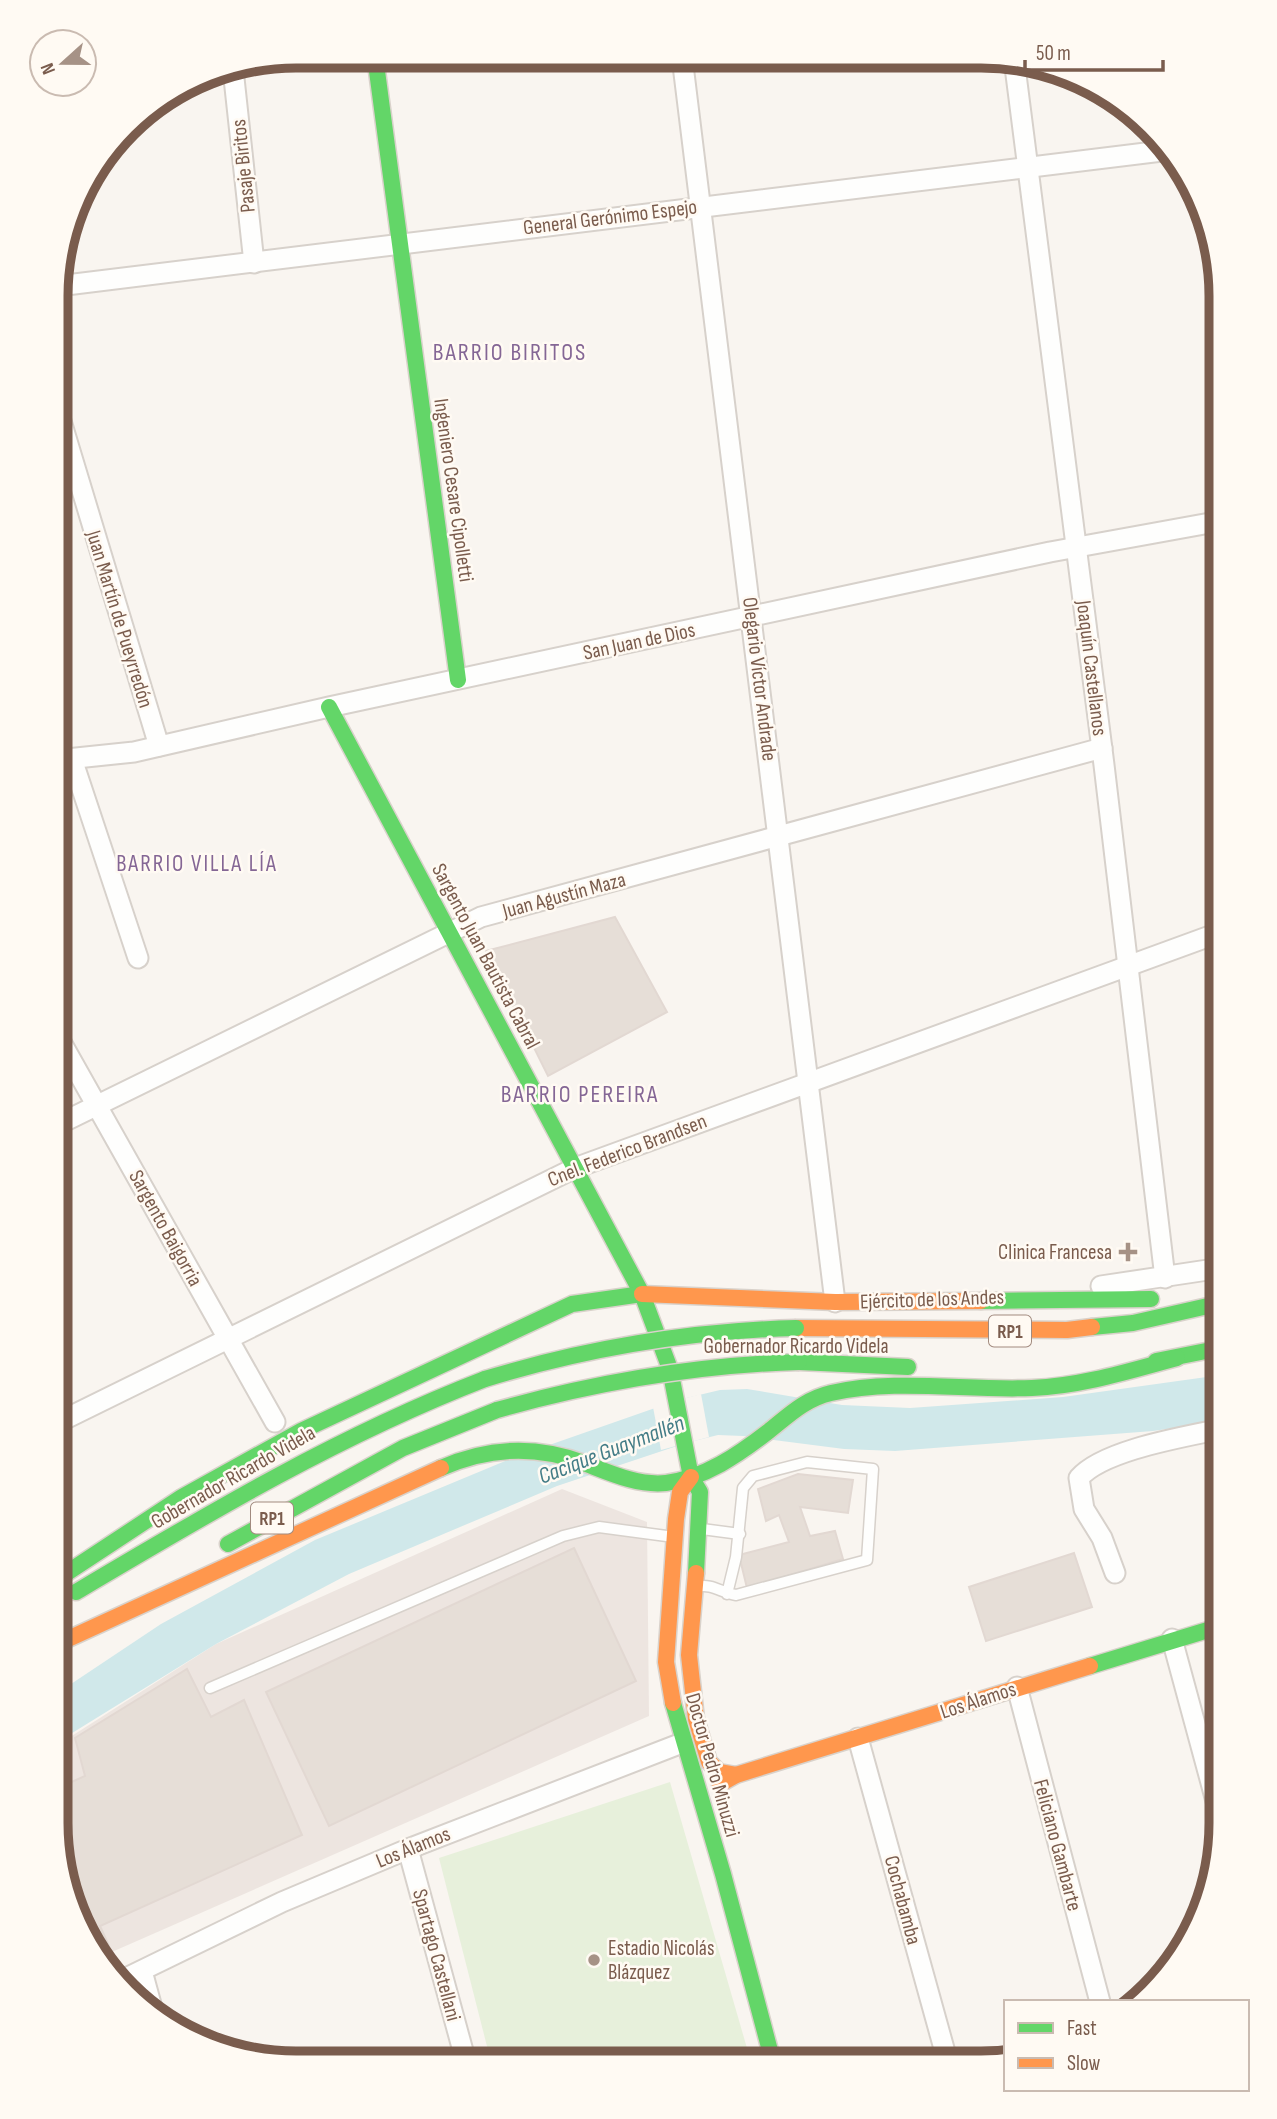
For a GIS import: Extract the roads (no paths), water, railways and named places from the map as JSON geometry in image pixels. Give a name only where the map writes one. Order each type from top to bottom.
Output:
[{"type":"main road","name":"Ingeniero Cesare Cipolletti","points":[[377,68],[458,680]]},
{"type":"main road","name":"Sargento Juan Bautista Cabral","points":[[328,707],[642,1294],[664,1350],[682,1420]]},
{"type":"main road","name":"Ejército de los Andes","points":[[68,1572],[182,1497],[301,1431],[572,1304],[642,1294],[835,1302],[981,1301]]},
{"type":"main road","points":[[981,1301],[1101,1302],[1208,1294]]},
{"type":"main road","name":"Gobernador Ricardo Videla","points":[[68,1596],[367,1426],[485,1379],[572,1352],[640,1339],[718,1330],[1067,1330],[1133,1323],[1208,1306]]},
{"type":"main road","name":"RP1","points":[[1050,1370],[1177,1358],[1208,1351]]},
{"type":"main road","points":[[68,1639],[446,1466],[499,1452],[537,1449],[603,1471],[653,1483],[691,1477],[723,1464],[809,1399],[851,1390],[1033,1388],[1089,1382],[1177,1358]]},
{"type":"main road","name":"Gobernador Ricardo Videla","points":[[68,1638],[281,1512],[403,1448],[497,1410],[555,1393],[641,1375],[710,1365],[799,1362],[925,1367]]},
{"type":"main road","name":"Doctor Pedro Minuzzi","points":[[682,1420],[691,1477],[699,1492],[699,1535],[692,1588],[689,1655],[696,1719],[709,1762],[719,1772],[736,1775]]},
{"type":"main road","name":"Doctor Pedro Minuzzi","points":[[691,1477],[680,1492],[675,1537],[666,1662],[672,1707],[705,1810],[770,2051]]},
{"type":"main road","name":"Los Álamos","points":[[705,1810],[713,1790],[736,1775],[1208,1629]]},
{"type":"main road","points":[[682,1744],[693,1734],[696,1719]]},
{"type":"street","name":"Olegario Víctor Andrade","points":[[683,68],[780,835],[835,1302]]},
{"type":"street","name":"Joaquín Castellanos","points":[[1016,71],[1129,965],[1164,1278]]},
{"type":"street","name":"Pasaje Biritos","points":[[234,77],[254,263]]},
{"type":"street","name":"General Gerónimo Espejo","points":[[69,285],[1157,152]]},
{"type":"street","name":"Juan Martín de Pueyrredón","points":[[68,444],[159,746]]},
{"type":"street","name":"San Juan de Dios","points":[[68,760],[159,746],[752,616],[1209,523]]},
{"type":"street","name":"Juan Agustín Maza","points":[[68,1120],[481,917],[1102,748]]},
{"type":"street","points":[[68,768],[138,958]]},
{"type":"street","name":"Cnel. Federico Brandsen","points":[[68,1418],[575,1168],[1209,936]]},
{"type":"street","name":"Sargento Baigorria","points":[[68,1054],[275,1422]]},
{"type":"street","name":"Ejército de los Andes","points":[[981,1301],[1208,1270]]},
{"type":"street","points":[[1115,1573],[1102,1538],[1084,1509],[1079,1478],[1089,1467],[1124,1454],[1208,1432]]},
{"type":"street","points":[[1172,1639],[1208,1772]]},
{"type":"street","name":"Feliciano Gambarte","points":[[1017,1687],[1099,2000]]},
{"type":"street","name":"Cochabamba","points":[[858,1738],[945,2051]]},
{"type":"street","name":"Los Álamos","points":[[129,1977],[282,1902],[408,1849],[682,1744]]},
{"type":"street","name":"Spartago Castellani","points":[[408,1849],[463,2051]]},
{"type":"street","points":[[142,1971],[149,1997]]},
{"type":"lane","points":[[692,1588],[709,1584],[727,1594],[736,1595],[775,1587],[867,1560],[873,1469],[807,1462],[753,1476],[743,1488],[740,1534],[727,1594]]},
{"type":"lane","points":[[210,1688],[563,1536],[599,1527],[675,1537],[740,1534]]},
{"type":"water","name":"Cacique Guaymallén","points":[[1208,1377],[1208,1423],[1153,1431],[895,1451],[844,1449],[718,1435],[686,1443],[557,1486],[349,1574],[216,1644],[68,1736],[68,1686],[161,1624],[315,1540],[515,1457],[678,1400],[720,1390],[747,1389],[842,1405],[910,1408],[1063,1397]]},
{"type":"place","name":"Clinica Francesa","points":[[1128,1252]]},
{"type":"place","name":"Estadio Nicolás Blázquez","points":[[594,1960]]},
{"type":"district","name":"BARRIO BIRITOS","points":[[510,352]]},
{"type":"district","name":"BARRIO VILLA LÍA","points":[[197,863]]},
{"type":"district","name":"BARRIO PEREIRA","points":[[580,1094]]}]
